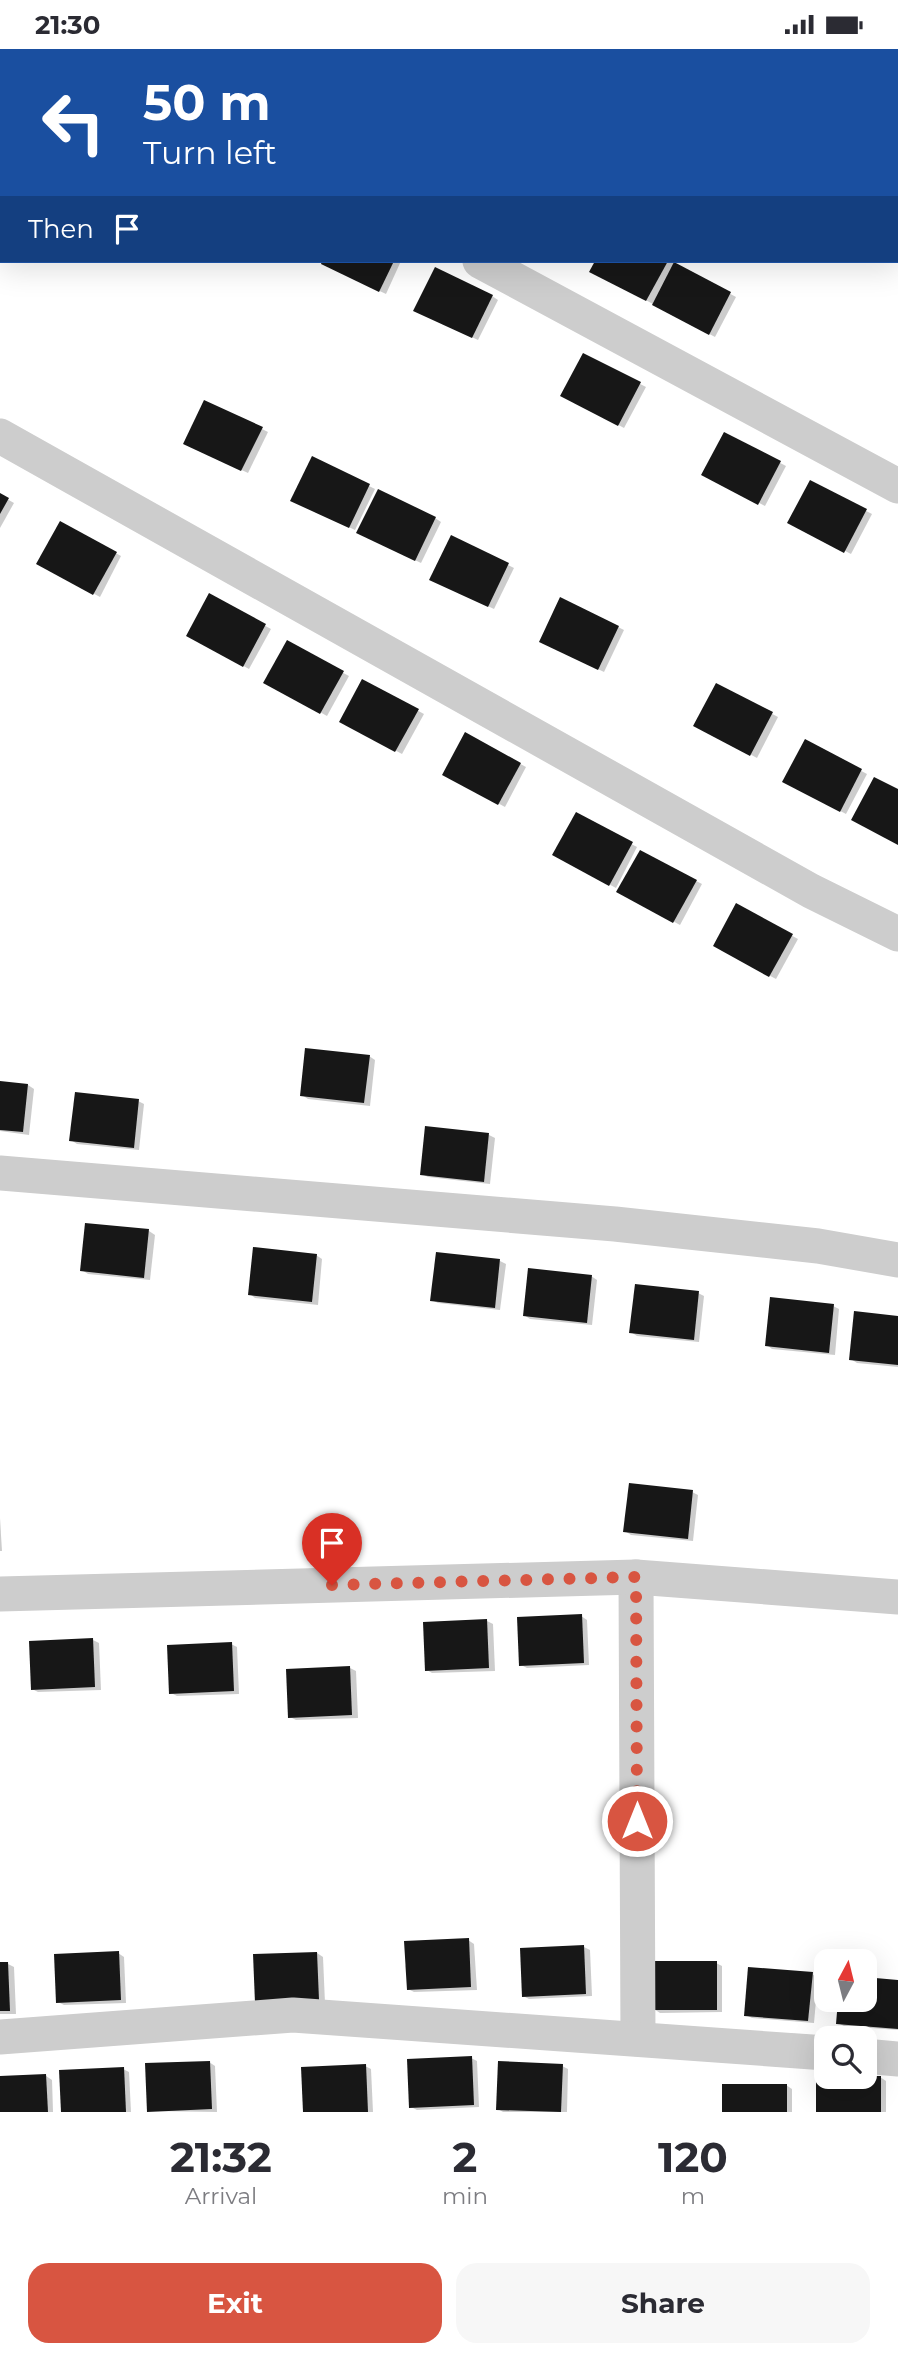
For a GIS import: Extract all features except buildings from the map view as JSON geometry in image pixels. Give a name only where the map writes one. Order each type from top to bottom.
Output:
[{"type":"street","points":[[484,263],[898,486]]},
{"type":"street","points":[[0,436],[811,891],[898,934]]},
{"type":"street","points":[[0,1173],[615,1224],[818,1246],[898,1260]]},
{"type":"street","points":[[636,1577],[638,2039]]},
{"type":"street","points":[[0,1594],[636,1577],[898,1597]]},
{"type":"street","points":[[0,2037],[293,2015],[814,2052]]},
{"type":"street","points":[[877,2057],[898,2059]]},
{"type":"route","points":[[332,1585],[636,1577],[637,1821]]}]
